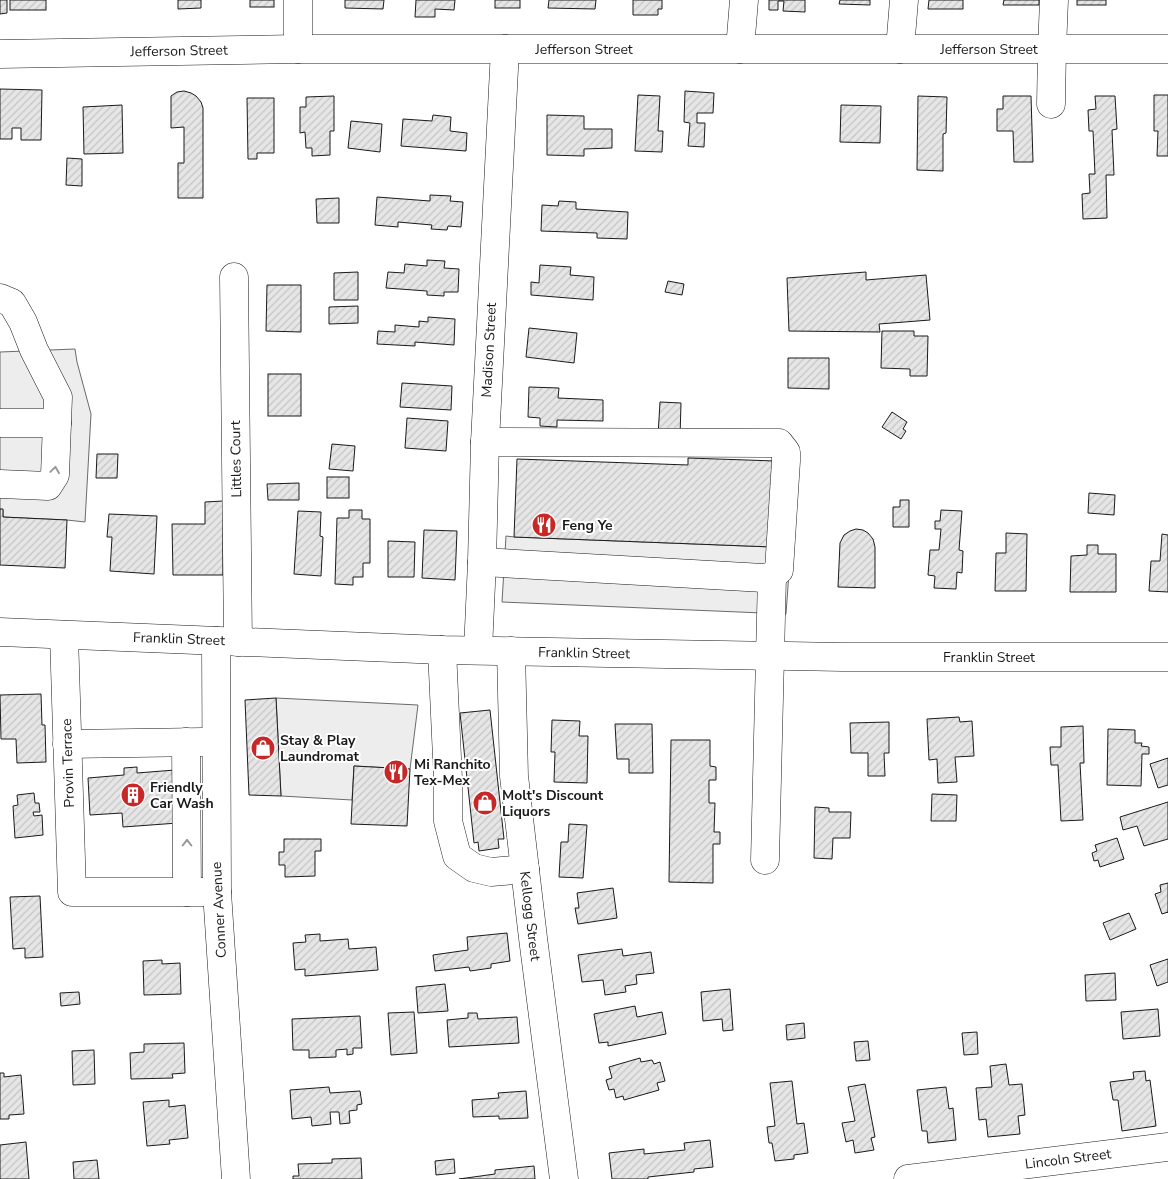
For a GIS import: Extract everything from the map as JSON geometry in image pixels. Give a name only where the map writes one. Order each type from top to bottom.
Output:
[{"type":"street","points":[[298,0],[298,50]]},
{"type":"street","points":[[740,49],[744,0]]},
{"type":"street","points":[[900,49],[904,0]]},
{"type":"street","points":[[1051,104],[1054,0]]},
{"type":"street","name":"Jefferson Street","points":[[0,54],[505,49],[1168,49]]},
{"type":"street","name":"Madison Street","points":[[478,650],[485,442],[505,49]]},
{"type":"street","name":"Littles Court","points":[[227,641],[234,277]]},
{"type":"street","points":[[0,298],[12,303],[23,322],[34,350],[58,397],[55,476],[48,486],[0,484]]},
{"type":"street","points":[[0,423],[57,422]]},
{"type":"street","points":[[482,562],[764,578],[772,576],[779,570],[786,461],[786,452],[779,442],[485,442]]},
{"type":"street","points":[[765,860],[772,576]]},
{"type":"street","name":"Franklin Street","points":[[0,632],[442,650],[842,657],[1168,657]]},
{"type":"street","name":"Provin Terrace","points":[[64,635],[72,892],[187,892]]},
{"type":"street","name":"Conner Avenue","points":[[227,641],[217,742],[216,892],[236,1179]]},
{"type":"street","points":[[442,650],[448,821],[457,856],[474,868],[491,872],[525,868]]},
{"type":"street","name":"Kellogg Street","points":[[511,651],[511,719],[514,776],[564,1179]]},
{"type":"street","points":[[186,742],[187,892],[216,892]]},
{"type":"street","points":[[67,744],[217,742]]},
{"type":"street","name":"Lincoln Street","points":[[908,1179],[1168,1147]]},
{"type":"shaded area","points":[[75,349],[91,414],[85,522],[3,517],[3,510],[0,509],[0,352]]},
{"type":"shaded area","points":[[506,536],[772,547],[791,545],[786,614],[502,602]]},
{"type":"shaded area","points":[[276,698],[418,705],[410,769],[354,766],[352,800],[281,796]]},
{"type":"building","points":[[0,0],[7,0],[7,13],[0,14]]},
{"type":"building","points":[[10,0],[46,0],[46,10],[10,10]]},
{"type":"building","points":[[178,0],[201,0],[201,8],[178,9]]},
{"type":"building","points":[[250,0],[274,0],[274,7],[250,7]]},
{"type":"building","points":[[345,0],[384,0],[383,9],[345,8]]},
{"type":"building","points":[[416,0],[455,0],[454,10],[435,9],[435,17],[415,17]]},
{"type":"building","points":[[495,0],[520,0],[520,8],[495,8]]},
{"type":"building","points":[[549,0],[596,0],[595,9],[548,8]]},
{"type":"building","points":[[633,0],[662,0],[662,9],[658,9],[658,15],[633,15]]},
{"type":"building","points":[[769,0],[805,0],[805,12],[783,11],[784,1],[778,1],[778,10],[769,10]]},
{"type":"building","points":[[840,0],[870,0],[870,5],[839,4]]},
{"type":"building","points":[[929,0],[963,0],[963,9],[928,9]]},
{"type":"building","points":[[1004,0],[1039,0],[1039,5],[1003,5]]},
{"type":"building","points":[[1077,0],[1106,0],[1106,5],[1077,5]]},
{"type":"building","points":[[0,89],[42,90],[41,140],[21,140],[21,128],[12,128],[12,139],[0,139]]},
{"type":"building","points":[[184,91],[196,96],[203,108],[203,198],[178,198],[178,163],[184,163],[184,127],[171,128],[171,96],[177,92]]},
{"type":"building","points":[[685,91],[714,93],[713,113],[697,113],[697,123],[705,123],[704,147],[688,146],[690,123],[684,122]]},
{"type":"building","points":[[638,95],[660,96],[658,131],[663,131],[662,152],[635,151]]},
{"type":"building","points":[[1154,95],[1168,95],[1168,156],[1157,156],[1158,131],[1154,131]]},
{"type":"building","points":[[334,96],[334,131],[330,131],[330,155],[312,156],[312,148],[306,148],[305,132],[300,133],[300,107],[306,107],[306,97]]},
{"type":"building","points":[[918,96],[947,97],[946,133],[943,134],[943,171],[917,170]]},
{"type":"building","points":[[1003,96],[1031,96],[1033,162],[1014,162],[1013,131],[997,131],[997,109],[1003,109]]},
{"type":"building","points":[[1095,96],[1115,96],[1117,129],[1112,130],[1114,175],[1106,175],[1107,218],[1083,219],[1082,194],[1090,193],[1089,174],[1095,174],[1093,131],[1089,131],[1088,110],[1096,109]]},
{"type":"building","points":[[247,98],[274,98],[274,153],[257,153],[257,159],[248,159]]},
{"type":"building","points":[[122,105],[123,153],[84,154],[83,107]]},
{"type":"building","points":[[841,105],[881,106],[880,143],[840,142]]},
{"type":"building","points":[[433,115],[451,117],[450,131],[467,133],[466,151],[401,146],[403,119],[432,121]]},
{"type":"building","points":[[547,115],[584,116],[584,129],[612,129],[612,148],[584,149],[584,156],[547,155]]},
{"type":"building","points":[[351,121],[382,124],[380,152],[348,148]]},
{"type":"building","points":[[67,158],[82,159],[82,186],[66,185]]},
{"type":"building","points":[[430,195],[451,196],[450,201],[463,202],[461,227],[448,226],[447,230],[431,229],[432,225],[398,222],[398,227],[375,225],[377,197],[430,201]]},
{"type":"building","points":[[339,198],[339,223],[317,223],[316,199]]},
{"type":"building","points":[[559,201],[576,202],[576,209],[628,212],[627,239],[597,238],[597,233],[541,231],[542,205],[558,206]]},
{"type":"building","points":[[427,260],[445,261],[444,268],[459,269],[458,292],[444,292],[444,296],[427,295],[427,291],[386,288],[388,272],[404,273],[405,264],[427,266]]},
{"type":"building","points":[[540,265],[571,267],[570,275],[594,277],[593,300],[531,295],[531,282],[539,283]]},
{"type":"building","points":[[358,272],[358,300],[334,300],[334,273]]},
{"type":"building","points":[[866,272],[866,280],[926,275],[930,320],[879,324],[880,332],[789,331],[787,278]]},
{"type":"building","points":[[668,281],[684,284],[682,295],[665,292]]},
{"type":"building","points":[[267,285],[301,285],[301,332],[266,331]]},
{"type":"building","points":[[358,306],[358,323],[329,324],[329,307]]},
{"type":"building","points":[[428,317],[455,319],[454,345],[415,342],[415,346],[377,344],[378,331],[395,332],[395,325],[419,327],[419,321],[428,322]]},
{"type":"building","points":[[529,328],[577,333],[574,363],[526,357]]},
{"type":"building","points":[[882,331],[914,331],[914,336],[928,336],[927,376],[910,376],[910,369],[881,368]]},
{"type":"building","points":[[788,358],[829,358],[829,389],[788,388]]},
{"type":"building","points":[[268,374],[301,374],[301,416],[268,416]]},
{"type":"building","points":[[402,383],[452,386],[451,410],[400,407]]},
{"type":"building","points":[[529,387],[559,388],[558,398],[603,400],[603,421],[557,420],[557,427],[540,426],[540,418],[528,417]]},
{"type":"building","points":[[660,402],[681,403],[680,437],[658,436]]},
{"type":"building","points":[[892,412],[907,422],[903,429],[906,431],[901,439],[882,427]]},
{"type":"building","points":[[407,418],[448,421],[446,451],[405,448]]},
{"type":"building","points":[[332,444],[355,446],[353,471],[329,469]]},
{"type":"building","points":[[97,454],[118,454],[117,478],[96,478]]},
{"type":"building","points":[[688,458],[775,461],[772,547],[514,537],[517,459],[688,465]]},
{"type":"building","points":[[327,477],[349,477],[349,498],[327,498]]},
{"type":"building","points":[[299,483],[299,500],[268,500],[267,484]]},
{"type":"building","points":[[1089,493],[1115,495],[1114,515],[1088,513]]},
{"type":"building","points":[[900,500],[909,500],[909,527],[893,527],[893,507],[900,507]]},
{"type":"building","points":[[223,501],[223,575],[173,575],[172,524],[205,524],[205,502]]},
{"type":"building","points":[[0,509],[3,509],[3,517],[67,520],[65,568],[0,565]]},
{"type":"building","points":[[349,510],[362,510],[362,519],[370,519],[370,563],[363,563],[363,577],[353,577],[353,585],[335,584],[337,518],[349,518]]},
{"type":"building","points":[[941,510],[962,511],[959,550],[963,551],[962,573],[957,572],[956,589],[934,588],[935,576],[928,575],[930,550],[939,550],[941,529],[935,529],[935,521],[940,521]]},
{"type":"building","points":[[298,511],[321,512],[320,536],[323,537],[321,576],[294,574]]},
{"type":"building","points":[[109,514],[157,516],[154,574],[110,571],[112,537],[107,537]]},
{"type":"building","points":[[856,529],[863,530],[873,539],[875,547],[875,588],[838,587],[840,543],[844,535]]},
{"type":"building","points":[[424,530],[457,531],[455,580],[422,578]]},
{"type":"building","points":[[1006,533],[1027,534],[1026,591],[995,591],[996,553],[1006,553]]},
{"type":"building","points":[[1162,534],[1168,535],[1168,592],[1149,591],[1151,561],[1160,561]]},
{"type":"building","points":[[388,541],[415,542],[414,577],[388,577]]},
{"type":"building","points":[[1087,545],[1098,545],[1098,554],[1116,554],[1116,592],[1070,592],[1071,556],[1087,555]]},
{"type":"building","points":[[41,694],[42,725],[45,725],[46,762],[17,763],[16,739],[1,739],[0,695]]},
{"type":"building","name":"Stay & Play Laundromat","points":[[276,698],[281,796],[249,795],[245,700]]},
{"type":"building","name":"Molt's Discount Liquors","points":[[490,710],[504,839],[498,839],[499,848],[479,851],[478,842],[474,843],[460,713]]},
{"type":"building","points":[[959,717],[960,722],[972,721],[974,756],[955,757],[957,782],[938,783],[937,759],[929,760],[927,719]]},
{"type":"building","points":[[552,720],[580,721],[579,736],[588,736],[587,783],[554,782],[555,752],[551,752]]},
{"type":"building","points":[[889,722],[889,753],[884,753],[885,776],[868,776],[868,753],[851,753],[850,723]]},
{"type":"building","points":[[615,724],[652,724],[653,773],[629,773],[629,759],[617,759]]},
{"type":"building","points":[[1083,726],[1084,763],[1080,763],[1083,820],[1061,821],[1058,765],[1051,765],[1050,747],[1061,747],[1061,727]]},
{"type":"building","points":[[1108,729],[1135,730],[1135,743],[1142,743],[1141,746],[1149,747],[1149,754],[1142,754],[1141,786],[1107,785]]},
{"type":"building","points":[[671,740],[710,740],[710,766],[716,767],[716,780],[709,780],[709,803],[715,803],[714,832],[720,832],[720,844],[713,844],[713,883],[669,882]]},
{"type":"building","points":[[1168,758],[1168,785],[1158,788],[1150,764]]},
{"type":"building","points":[[354,766],[410,769],[407,826],[351,824]]},
{"type":"building","name":"Friendly Car Wash","points":[[137,767],[137,773],[175,770],[178,823],[123,827],[122,813],[90,815],[88,778],[124,775],[124,768]]},
{"type":"building","points":[[34,793],[35,803],[39,803],[40,812],[33,812],[34,816],[42,815],[43,835],[15,838],[13,806],[18,805],[17,795]]},
{"type":"building","points":[[932,794],[957,795],[956,821],[931,821]]},
{"type":"building","points":[[1168,802],[1168,839],[1144,846],[1137,826],[1123,830],[1120,817]]},
{"type":"building","points":[[815,807],[829,808],[829,812],[851,812],[850,838],[833,838],[832,859],[814,858]]},
{"type":"building","points":[[569,824],[587,825],[583,878],[559,877],[561,842],[568,842]]},
{"type":"building","points":[[1117,838],[1124,859],[1100,867],[1098,860],[1094,861],[1092,853],[1097,851],[1095,845]]},
{"type":"building","points":[[284,839],[321,839],[321,851],[315,851],[315,876],[285,877],[285,865],[279,865],[279,852],[284,852]]},
{"type":"building","points":[[1168,883],[1168,912],[1162,914],[1155,894],[1161,892],[1160,885]]},
{"type":"building","points":[[613,888],[617,918],[578,924],[575,908],[579,908],[577,893]]},
{"type":"building","points":[[40,896],[43,957],[25,958],[25,948],[13,949],[10,897]]},
{"type":"building","points":[[1129,913],[1136,929],[1110,940],[1103,923]]},
{"type":"building","points":[[507,933],[510,961],[491,964],[491,968],[470,971],[469,967],[435,971],[433,955],[468,950],[467,937]]},
{"type":"building","points":[[320,934],[320,941],[348,939],[349,949],[376,947],[378,970],[305,976],[305,969],[295,970],[293,943],[306,942],[305,935]]},
{"type":"building","points":[[622,949],[623,956],[651,952],[654,973],[636,975],[637,984],[625,986],[626,992],[605,995],[603,980],[582,982],[578,955]]},
{"type":"building","points":[[1168,959],[1168,982],[1157,986],[1150,965]]},
{"type":"building","points":[[162,960],[162,964],[180,963],[181,994],[144,995],[143,961]]},
{"type":"building","points":[[1115,973],[1116,1000],[1086,1001],[1085,975]]},
{"type":"building","points":[[445,984],[448,1011],[418,1013],[416,987]]},
{"type":"building","points":[[730,989],[733,1030],[723,1031],[722,1019],[703,1021],[701,992]]},
{"type":"building","points":[[79,992],[80,1004],[61,1006],[60,993]]},
{"type":"building","points":[[635,1006],[637,1017],[662,1012],[666,1034],[608,1046],[608,1042],[599,1043],[594,1014]]},
{"type":"building","points":[[1158,1009],[1160,1036],[1123,1039],[1121,1012]]},
{"type":"building","points":[[414,1012],[417,1053],[391,1055],[388,1013]]},
{"type":"building","points":[[468,1013],[477,1013],[478,1019],[517,1017],[519,1043],[449,1047],[447,1020],[468,1018]]},
{"type":"building","points":[[360,1016],[362,1048],[353,1048],[353,1054],[347,1055],[347,1049],[336,1050],[336,1057],[309,1058],[309,1050],[293,1050],[292,1019]]},
{"type":"building","points":[[804,1023],[805,1038],[787,1040],[786,1025]]},
{"type":"building","points":[[977,1032],[978,1054],[964,1055],[962,1033]]},
{"type":"building","points":[[868,1041],[870,1060],[856,1061],[854,1042]]},
{"type":"building","points":[[184,1043],[185,1073],[172,1074],[173,1078],[131,1079],[130,1053],[144,1052],[144,1044]]},
{"type":"building","points":[[94,1050],[95,1084],[73,1085],[72,1051]]},
{"type":"building","points":[[640,1058],[641,1062],[652,1060],[654,1064],[660,1062],[665,1081],[657,1083],[659,1090],[624,1100],[623,1096],[616,1098],[614,1089],[609,1090],[606,1080],[612,1078],[609,1067]]},
{"type":"building","points":[[1006,1064],[1009,1085],[1022,1084],[1025,1115],[1018,1116],[1020,1134],[988,1137],[986,1119],[979,1120],[976,1088],[992,1087],[990,1066]]},
{"type":"building","points":[[1145,1071],[1146,1081],[1150,1080],[1156,1126],[1122,1131],[1118,1100],[1113,1100],[1110,1082],[1134,1079],[1133,1072]]},
{"type":"building","points":[[0,1073],[4,1073],[4,1077],[21,1075],[24,1114],[9,1115],[9,1119],[0,1119]]},
{"type":"building","points":[[792,1081],[797,1124],[804,1123],[808,1153],[794,1155],[794,1159],[775,1161],[772,1143],[769,1143],[767,1127],[775,1126],[770,1083]]},
{"type":"building","points":[[865,1084],[875,1137],[871,1138],[874,1150],[855,1153],[853,1140],[846,1142],[842,1123],[855,1121],[848,1087]]},
{"type":"building","points":[[329,1087],[330,1093],[360,1091],[362,1104],[357,1105],[357,1110],[349,1111],[350,1123],[340,1124],[339,1112],[330,1112],[331,1124],[312,1126],[311,1117],[292,1119],[290,1090]]},
{"type":"building","points":[[946,1087],[949,1109],[953,1108],[956,1140],[928,1143],[927,1131],[922,1131],[917,1090]]},
{"type":"building","points":[[526,1091],[528,1118],[499,1119],[499,1116],[473,1117],[472,1100],[499,1098],[498,1093]]},
{"type":"building","points":[[169,1100],[169,1107],[185,1105],[188,1138],[169,1140],[170,1144],[147,1146],[143,1102]]},
{"type":"building","points":[[710,1140],[713,1167],[694,1169],[694,1172],[648,1177],[648,1179],[612,1179],[609,1153],[644,1149],[644,1154],[685,1150],[684,1143]]},
{"type":"building","points":[[26,1142],[29,1179],[0,1179],[0,1145]]},
{"type":"building","points":[[361,1158],[362,1179],[293,1179],[293,1176],[299,1176],[298,1164],[332,1163],[332,1159]]},
{"type":"building","points":[[454,1159],[455,1173],[436,1175],[435,1161]]},
{"type":"building","points":[[97,1160],[99,1179],[74,1179],[73,1162]]},
{"type":"building","points":[[534,1166],[535,1179],[459,1179],[495,1174],[495,1170]]},
{"type":"place","name":"Feng Ye","points":[[544,525]]},
{"type":"place","name":"Stay & Play Laundromat","points":[[263,748]]},
{"type":"place","name":"Mi Ranchito Tex-Mex","points":[[396,772]]},
{"type":"place","name":"Friendly Car Wash","points":[[133,795]]},
{"type":"place","name":"Molt's Discount Liquors","points":[[485,803]]}]
